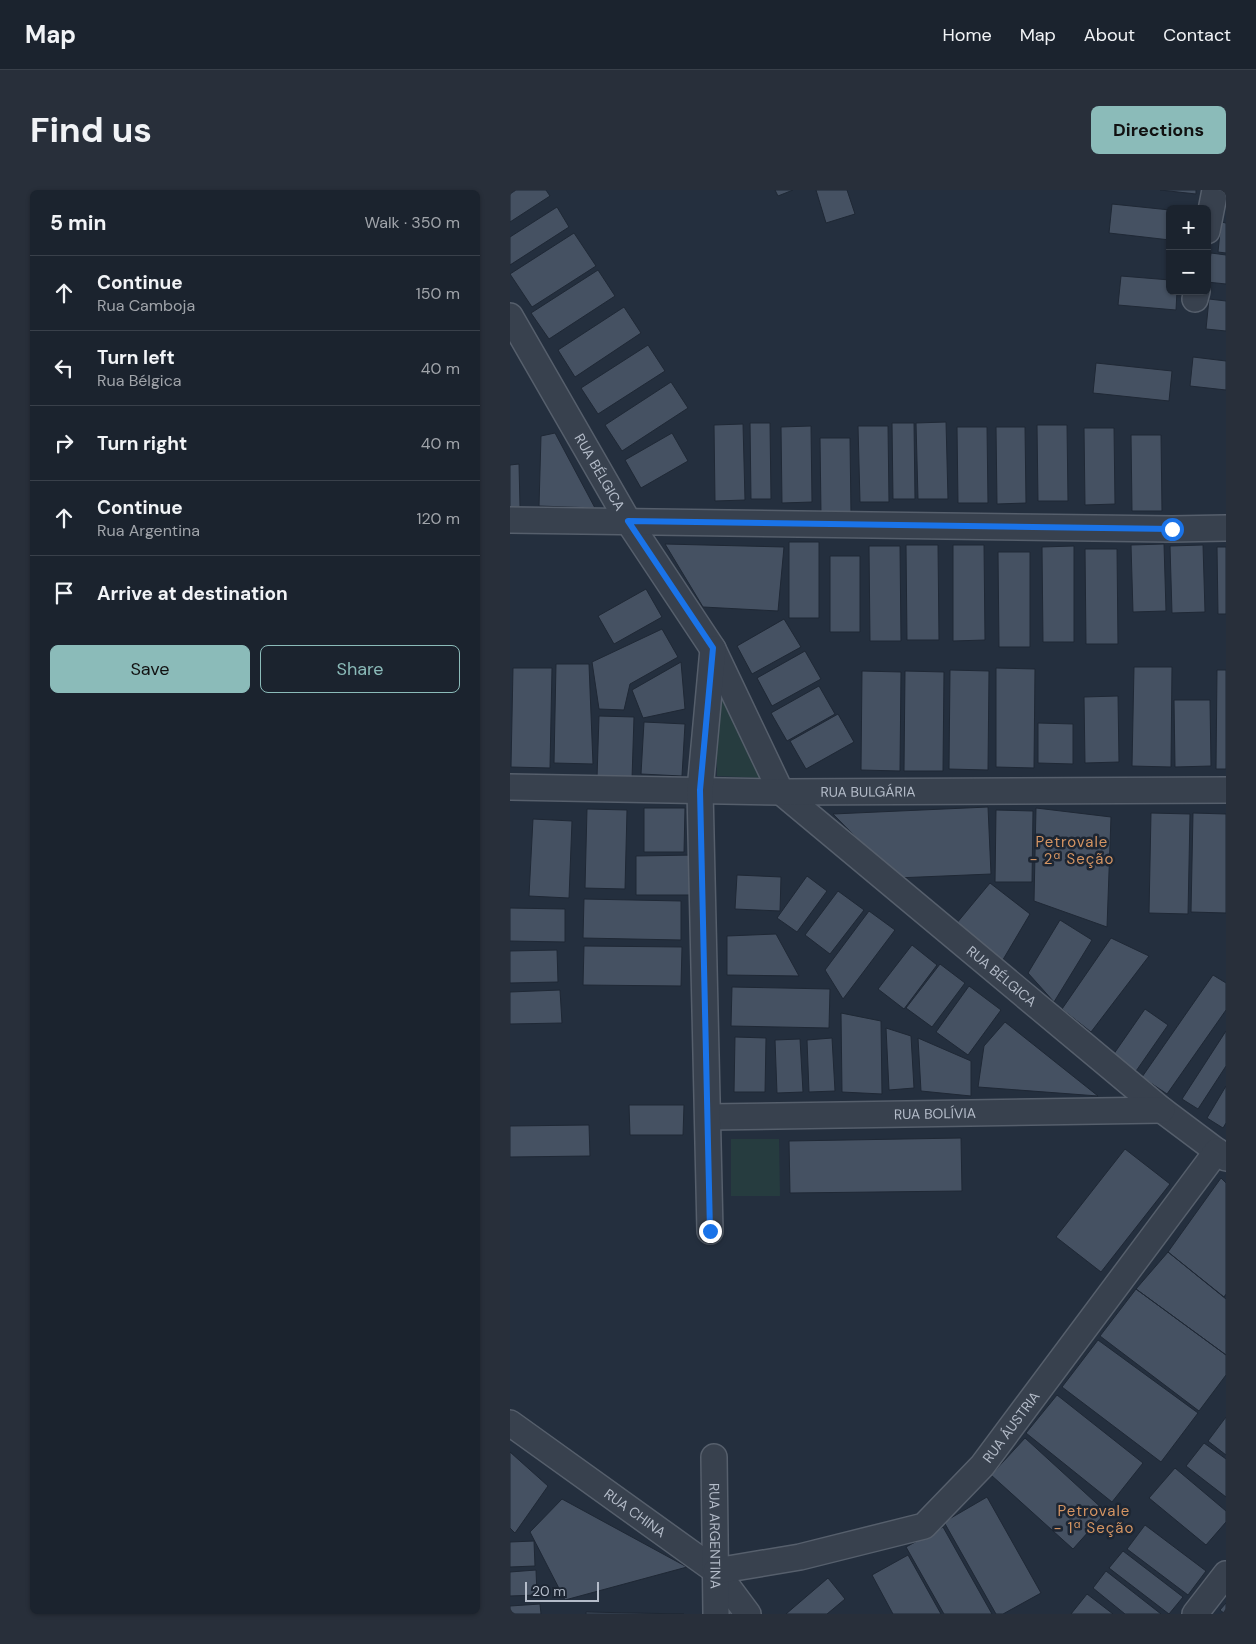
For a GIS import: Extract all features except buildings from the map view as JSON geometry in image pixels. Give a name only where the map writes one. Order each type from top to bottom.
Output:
[{"type":"street","points":[[1211,210],[1215,190]]},
{"type":"street","name":"RUA BÉLGICA","points":[[510,316],[628,521],[713,648],[781,792],[1162,1110],[1221,1154]]},
{"type":"street","points":[[510,520],[1172,529],[1226,528]]},
{"type":"street","points":[[710,1231],[700,790],[713,648]]},
{"type":"street","name":"RUA BULGÁRIA","points":[[510,788],[781,792],[1226,790]]},
{"type":"street","name":"RUA BOLÍVIA","points":[[708,1117],[1162,1110]]},
{"type":"street","name":"RUA ÁUSTRIA","points":[[716,1571],[800,1557],[924,1526],[982,1466],[1221,1154]]},
{"type":"street","name":"RUA CHINA","points":[[510,1423],[716,1571],[748,1614]]},
{"type":"street","name":"RUA ARGENTINA","points":[[714,1457],[716,1614]]},
{"type":"street","points":[[1195,1614],[1226,1574]]},
{"type":"green space","points":[[716,675],[765,778],[717,776]]},
{"type":"green space","points":[[731,1139],[779,1139],[780,1196],[731,1196]]},
{"type":"district","name":"Petrovale - 2ª Seção","points":[[1072,850]]},
{"type":"district","name":"Petrovale - 1ª Seção","points":[[1094,1520]]},
{"type":"route","points":[[710,1231],[700,790],[713,648],[628,521],[1172,529]]}]
